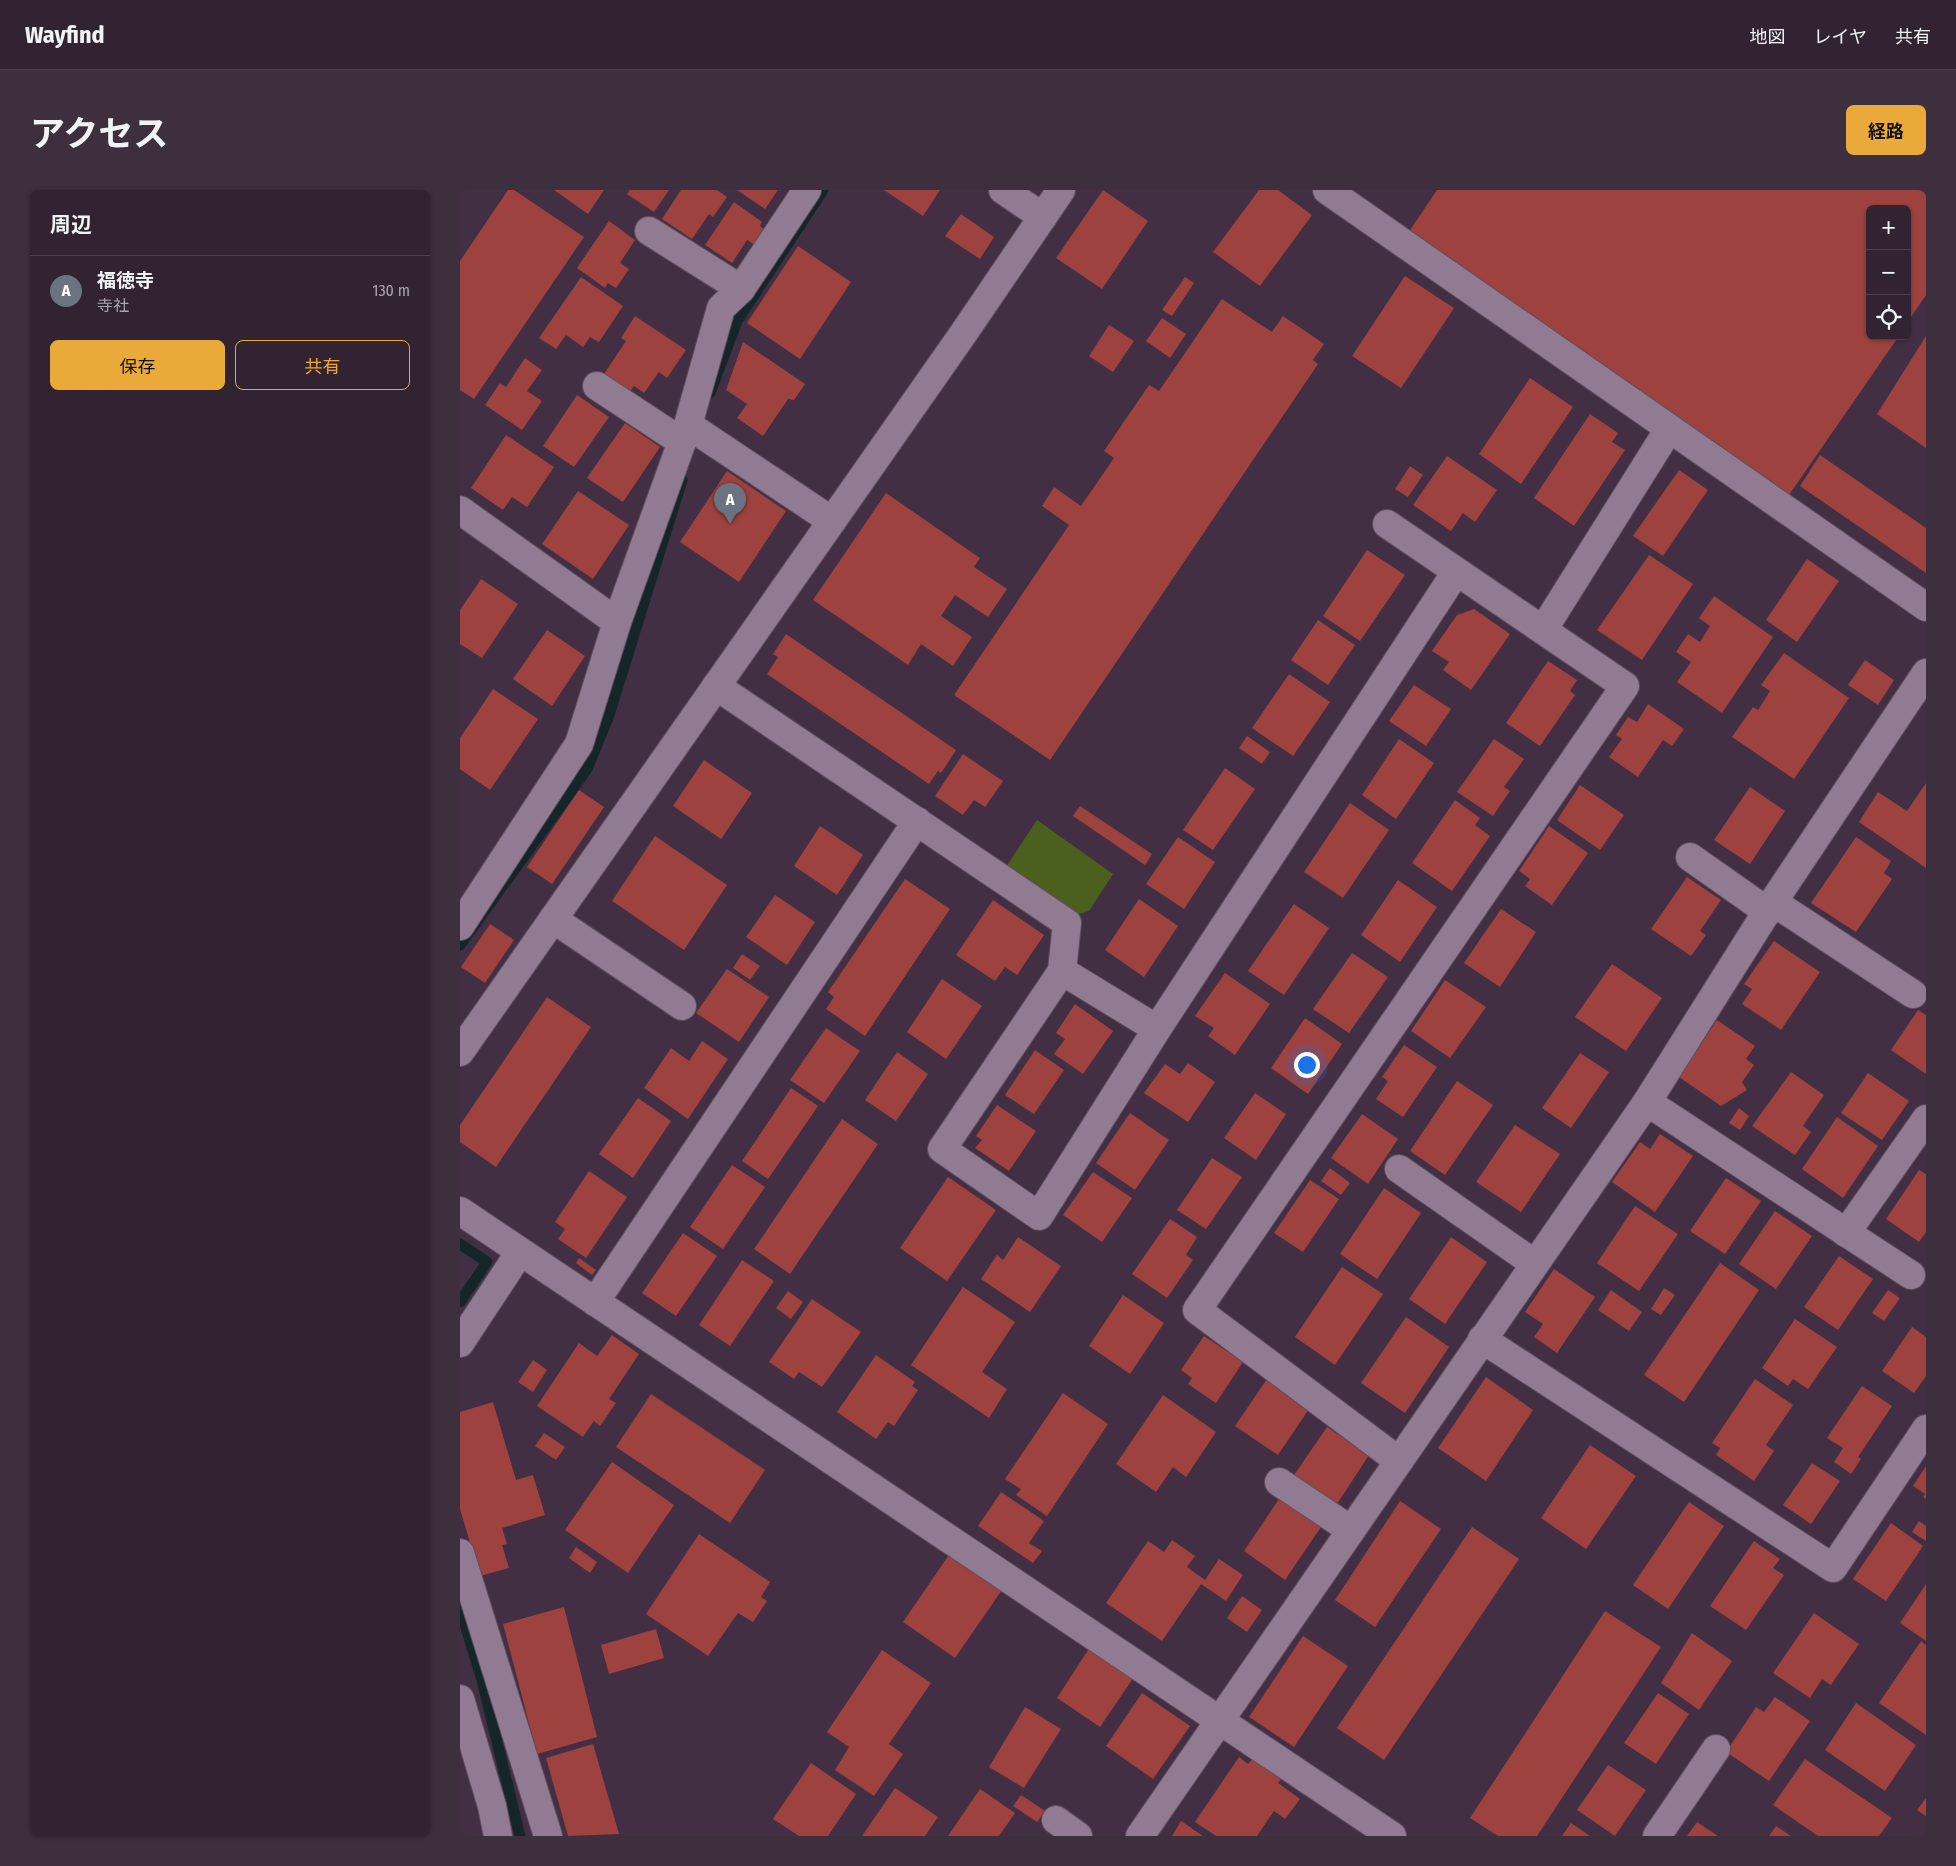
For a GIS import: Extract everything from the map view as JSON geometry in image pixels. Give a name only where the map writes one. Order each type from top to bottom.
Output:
[{"type":"street","points":[[460,926],[579,744],[617,622],[685,434],[721,308],[741,289],[807,190]]},
{"type":"street","points":[[1002,190],[1042,217]]},
{"type":"street","points":[[460,1052],[469,1021],[553,919],[1061,190]]},
{"type":"street","points":[[1327,190],[1926,607]]},
{"type":"street","points":[[649,231],[741,289]]},
{"type":"street","points":[[597,386],[685,434],[832,521]]},
{"type":"street","points":[[1543,630],[1669,429]]},
{"type":"street","points":[[460,510],[617,622]]},
{"type":"street","points":[[1387,524],[1624,686],[1197,1310],[1399,1461]]},
{"type":"street","points":[[716,686],[1067,923],[1062,971],[942,1149],[1039,1216],[1158,1029],[1456,572]]},
{"type":"street","points":[[1140,1836],[1647,1102],[1770,907],[1926,673]]},
{"type":"street","points":[[595,1302],[917,821]]},
{"type":"street","points":[[1690,857],[1913,994]]},
{"type":"street","points":[[553,919],[682,1006]]},
{"type":"street","points":[[1062,971],[1158,1029]]},
{"type":"street","points":[[1647,1102],[1911,1275]]},
{"type":"street","points":[[1846,1233],[1926,1118]]},
{"type":"street","points":[[1399,1169],[1535,1264]]},
{"type":"street","points":[[460,1211],[1392,1836]]},
{"type":"street","points":[[460,1343],[520,1252]]},
{"type":"street","points":[[1482,1339],[1834,1568],[1926,1429]]},
{"type":"street","points":[[1279,1482],[1351,1530]]},
{"type":"street","points":[[460,1553],[548,1836]]},
{"type":"street","points":[[460,1699],[492,1806],[498,1836]]},
{"type":"street","points":[[1657,1836],[1716,1749]]},
{"type":"street","points":[[1056,1820],[1078,1836]]},
{"type":"green space","points":[[1037,820],[1113,874],[1089,911],[1075,915],[1006,867]]},
{"type":"building","points":[[508,190],[514,190],[584,237],[474,399],[460,390],[460,261]]},
{"type":"building","points":[[554,190],[604,190],[588,214]]},
{"type":"building","points":[[630,190],[669,190],[654,212],[627,194]]},
{"type":"building","points":[[681,190],[717,190],[727,197],[713,217],[709,214],[692,239],[662,219]]},
{"type":"building","points":[[737,190],[778,190],[765,209]]},
{"type":"building","points":[[884,190],[940,190],[923,216]]},
{"type":"building","points":[[1103,190],[1148,221],[1102,289],[1056,258]]},
{"type":"building","points":[[1259,190],[1278,190],[1312,215],[1260,286],[1213,252]]},
{"type":"building","points":[[1437,190],[1926,190],[1926,295],[1911,317],[1911,205],[1866,205],[1866,340],[1896,340],[1789,495],[1406,236]]},
{"type":"building","points":[[734,202],[762,222],[760,226],[765,230],[755,245],[747,240],[732,263],[705,245]]},
{"type":"building","points":[[961,214],[994,237],[980,259],[945,236]]},
{"type":"building","points":[[609,221],[635,240],[620,263],[629,269],[616,288],[608,283],[605,288],[577,268]]},
{"type":"building","points":[[798,246],[851,282],[800,359],[747,323]]},
{"type":"building","points":[[1405,276],[1454,308],[1401,388],[1352,356]]},
{"type":"building","points":[[581,277],[623,306],[599,342],[590,337],[583,347],[566,335],[556,349],[539,338]]},
{"type":"building","points":[[1185,277],[1194,283],[1172,316],[1162,310]]},
{"type":"building","points":[[1222,299],[1272,332],[1283,316],[1324,344],[1313,360],[1318,364],[1050,760],[954,695],[1069,525],[1042,506],[1054,487],[1081,506],[1114,458],[1104,451],[1149,385],[1159,391]]},
{"type":"building","points":[[635,316],[686,350],[667,378],[659,372],[644,393],[634,386],[630,391],[604,374],[626,341],[621,338]]},
{"type":"building","points":[[1162,318],[1186,334],[1170,358],[1146,341]]},
{"type":"building","points":[[1109,325],[1134,341],[1113,372],[1089,356]]},
{"type":"building","points":[[1926,336],[1926,448],[1877,414]]},
{"type":"building","points":[[743,342],[805,384],[794,400],[788,399],[763,436],[737,418],[747,404],[726,390]]},
{"type":"building","points":[[525,358],[542,370],[527,391],[542,401],[522,430],[485,405],[500,383],[506,387]]},
{"type":"building","points":[[1530,378],[1573,407],[1521,484],[1479,454]]},
{"type":"building","points":[[577,395],[609,417],[574,467],[543,446]]},
{"type":"building","points":[[1590,414],[1618,433],[1612,442],[1625,450],[1574,526],[1534,498]]},
{"type":"building","points":[[625,423],[660,447],[623,502],[587,478]]},
{"type":"building","points":[[506,435],[554,467],[527,507],[512,497],[503,510],[471,488]]},
{"type":"building","points":[[1820,455],[1926,528],[1926,573],[1800,486]]},
{"type":"building","points":[[1447,456],[1497,490],[1475,522],[1463,513],[1451,531],[1413,505]]},
{"type":"building","points":[[1410,466],[1423,475],[1408,497],[1395,489]]},
{"type":"building","points":[[1679,470],[1708,490],[1663,556],[1633,536]]},
{"type":"building","points":[[727,471],[786,511],[739,582],[680,542]]},
{"type":"building","points":[[578,491],[629,525],[593,579],[542,544]]},
{"type":"building","points":[[886,493],[980,558],[974,567],[1007,589],[988,617],[955,595],[941,616],[972,637],[953,666],[921,644],[908,665],[813,600]]},
{"type":"building","points":[[1367,550],[1405,575],[1360,641],[1323,616]]},
{"type":"building","points":[[1649,555],[1693,584],[1642,660],[1597,630]]},
{"type":"building","points":[[1807,559],[1839,581],[1797,642],[1766,620]]},
{"type":"building","points":[[481,579],[518,604],[482,658],[460,644],[460,610]]},
{"type":"building","points":[[1714,596],[1773,637],[1722,713],[1677,682],[1691,662],[1676,652],[1688,634],[1700,642],[1710,626],[1699,618]]},
{"type":"building","points":[[1474,609],[1510,634],[1471,690],[1443,670],[1449,662],[1432,651],[1457,615]]},
{"type":"building","points":[[1318,620],[1355,645],[1328,685],[1291,660]]},
{"type":"building","points":[[547,630],[585,656],[552,706],[513,679]]},
{"type":"building","points":[[786,634],[956,750],[941,773],[938,771],[929,784],[767,674],[778,657],[773,654]]},
{"type":"building","points":[[1784,653],[1849,698],[1794,779],[1732,737],[1753,707],[1758,710],[1770,691],[1761,685]]},
{"type":"building","points":[[1865,660],[1894,680],[1878,705],[1848,685]]},
{"type":"building","points":[[1548,661],[1577,680],[1570,691],[1575,695],[1540,746],[1506,723]]},
{"type":"building","points":[[1289,674],[1330,702],[1293,756],[1252,728]]},
{"type":"building","points":[[1414,685],[1451,709],[1426,746],[1389,721]]},
{"type":"building","points":[[493,689],[538,719],[490,790],[460,769],[460,738]]},
{"type":"building","points":[[1648,704],[1684,729],[1672,746],[1663,740],[1638,777],[1609,757],[1622,739],[1616,735],[1628,717],[1637,722]]},
{"type":"building","points":[[1247,736],[1270,752],[1262,764],[1239,748]]},
{"type":"building","points":[[1399,739],[1434,763],[1396,819],[1362,795]]},
{"type":"building","points":[[1494,739],[1524,759],[1504,787],[1510,791],[1493,816],[1457,792]]},
{"type":"building","points":[[963,754],[1003,781],[985,807],[974,800],[963,815],[935,796]]},
{"type":"building","points":[[704,760],[752,793],[721,839],[673,806]]},
{"type":"building","points":[[1225,768],[1255,789],[1213,850],[1183,830]]},
{"type":"building","points":[[1926,783],[1926,868],[1859,822],[1878,792],[1907,811]]},
{"type":"building","points":[[1580,785],[1624,815],[1600,850],[1557,820]]},
{"type":"building","points":[[1750,787],[1785,811],[1750,864],[1714,840]]},
{"type":"building","points":[[579,790],[604,807],[552,884],[527,867]]},
{"type":"building","points":[[1455,800],[1480,818],[1475,825],[1490,836],[1452,891],[1412,863]]},
{"type":"building","points":[[1350,803],[1389,830],[1343,898],[1304,872]]},
{"type":"building","points":[[1080,806],[1152,854],[1145,865],[1073,816]]},
{"type":"building","points":[[820,826],[863,855],[837,895],[794,866]]},
{"type":"building","points":[[1549,826],[1588,853],[1552,905],[1525,886],[1530,879],[1519,871]]},
{"type":"building","points":[[655,836],[727,885],[684,950],[612,901]]},
{"type":"building","points":[[1178,837],[1215,862],[1184,909],[1146,884]]},
{"type":"building","points":[[1856,837],[1891,861],[1884,873],[1892,879],[1856,932],[1811,903]]},
{"type":"building","points":[[1687,877],[1721,900],[1700,931],[1706,935],[1691,956],[1651,929]]},
{"type":"building","points":[[905,879],[950,909],[865,1036],[826,1009],[834,997],[828,992]]},
{"type":"building","points":[[1398,880],[1437,907],[1400,962],[1361,935]]},
{"type":"building","points":[[775,895],[815,922],[787,965],[746,937]]},
{"type":"building","points":[[1139,899],[1178,926],[1144,977],[1105,950]]},
{"type":"building","points":[[993,900],[1044,935],[1017,975],[1005,967],[995,981],[956,955]]},
{"type":"building","points":[[1294,904],[1329,928],[1284,995],[1248,971]]},
{"type":"building","points":[[1501,909],[1536,932],[1500,987],[1464,963]]},
{"type":"building","points":[[490,924],[514,940],[485,983],[461,967]]},
{"type":"building","points":[[1774,941],[1820,972],[1781,1030],[1742,1004],[1752,989],[1744,984]]},
{"type":"building","points":[[1352,953],[1388,977],[1349,1033],[1313,1009]]},
{"type":"building","points":[[742,954],[760,966],[750,980],[733,968]]},
{"type":"building","points":[[1612,964],[1662,998],[1626,1051],[1575,1017]]},
{"type":"building","points":[[727,969],[769,997],[739,1042],[696,1013]]},
{"type":"building","points":[[1225,973],[1270,1004],[1235,1055],[1208,1036],[1214,1028],[1195,1016]]},
{"type":"building","points":[[942,979],[982,1006],[946,1059],[907,1032]]},
{"type":"building","points":[[1445,980],[1486,1007],[1450,1058],[1411,1031]]},
{"type":"building","points":[[547,997],[591,1027],[496,1167],[460,1142],[460,1125]]},
{"type":"building","points":[[1075,1004],[1113,1031],[1083,1074],[1054,1054],[1065,1039],[1056,1033]]},
{"type":"building","points":[[1918,1010],[1926,1015],[1926,1074],[1891,1050]]},
{"type":"building","points":[[1305,1018],[1342,1044],[1308,1094],[1271,1068]]},
{"type":"building","points":[[1717,1020],[1755,1046],[1746,1059],[1754,1065],[1742,1082],[1747,1090],[1721,1106],[1679,1077]]},
{"type":"building","points":[[826,1028],[860,1051],[824,1103],[790,1080]]},
{"type":"building","points":[[702,1041],[728,1059],[688,1119],[644,1088],[671,1048],[689,1061]]},
{"type":"building","points":[[1404,1045],[1437,1067],[1403,1117],[1376,1099],[1388,1081],[1382,1077]]},
{"type":"building","points":[[1035,1050],[1064,1070],[1034,1114],[1005,1095]]},
{"type":"building","points":[[897,1052],[928,1074],[896,1121],[865,1100]]},
{"type":"building","points":[[1580,1053],[1609,1072],[1571,1128],[1542,1108]]},
{"type":"building","points":[[1188,1063],[1215,1082],[1188,1122],[1144,1093],[1165,1064],[1180,1074]]},
{"type":"building","points":[[1791,1072],[1824,1095],[1803,1126],[1811,1132],[1795,1155],[1752,1126]]},
{"type":"building","points":[[1868,1073],[1909,1101],[1882,1140],[1841,1113]]},
{"type":"building","points":[[1457,1081],[1493,1105],[1445,1175],[1410,1151]]},
{"type":"building","points":[[791,1088],[818,1106],[768,1179],[742,1161]]},
{"type":"building","points":[[1255,1093],[1286,1114],[1256,1160],[1224,1138]]},
{"type":"building","points":[[638,1098],[671,1121],[633,1178],[599,1154]]},
{"type":"building","points":[[997,1105],[1036,1131],[1009,1171],[975,1148],[982,1140],[976,1136]]},
{"type":"building","points":[[1739,1108],[1749,1116],[1740,1130],[1729,1123]]},
{"type":"building","points":[[1130,1113],[1169,1140],[1135,1190],[1096,1163]]},
{"type":"building","points":[[1362,1114],[1398,1139],[1368,1184],[1331,1158]]},
{"type":"building","points":[[1837,1117],[1878,1146],[1843,1198],[1802,1169]]},
{"type":"building","points":[[842,1119],[878,1144],[790,1274],[754,1249]]},
{"type":"building","points":[[1515,1125],[1560,1154],[1521,1212],[1476,1182]]},
{"type":"building","points":[[1660,1134],[1693,1156],[1655,1212],[1612,1182],[1640,1142],[1650,1149]]},
{"type":"building","points":[[1212,1158],[1242,1177],[1206,1229],[1177,1210]]},
{"type":"building","points":[[732,1165],[765,1187],[723,1249],[690,1227]]},
{"type":"building","points":[[1330,1168],[1350,1183],[1341,1195],[1321,1181]]},
{"type":"building","points":[[1919,1170],[1926,1174],[1926,1232],[1919,1242],[1886,1219]]},
{"type":"building","points":[[589,1171],[627,1197],[586,1258],[558,1239],[565,1229],[555,1222]]},
{"type":"building","points":[[1093,1172],[1132,1198],[1102,1242],[1063,1215]]},
{"type":"building","points":[[948,1177],[996,1210],[947,1281],[900,1248]]},
{"type":"building","points":[[1726,1178],[1761,1201],[1725,1254],[1690,1231]]},
{"type":"building","points":[[1310,1180],[1339,1199],[1303,1252],[1274,1233]]},
{"type":"building","points":[[1384,1188],[1421,1213],[1377,1279],[1340,1254]]},
{"type":"building","points":[[1635,1206],[1678,1234],[1639,1291],[1597,1263]]},
{"type":"building","points":[[1775,1211],[1812,1236],[1776,1289],[1739,1264]]},
{"type":"building","points":[[1170,1219],[1197,1237],[1186,1255],[1193,1260],[1167,1298],[1132,1274]]},
{"type":"building","points":[[683,1233],[717,1256],[676,1316],[642,1293]]},
{"type":"building","points":[[1018,1237],[1061,1266],[1030,1312],[981,1279],[997,1255],[1003,1260]]},
{"type":"building","points":[[1451,1237],[1487,1262],[1445,1324],[1409,1299]]},
{"type":"building","points":[[1839,1256],[1873,1279],[1838,1330],[1804,1307]]},
{"type":"building","points":[[579,1258],[596,1270],[592,1275],[576,1263]]},
{"type":"building","points":[[742,1260],[774,1281],[730,1346],[699,1325]]},
{"type":"building","points":[[1720,1263],[1759,1290],[1684,1402],[1644,1375]]},
{"type":"building","points":[[1342,1267],[1383,1294],[1335,1365],[1295,1337]]},
{"type":"building","points":[[1554,1269],[1595,1297],[1557,1353],[1534,1337],[1543,1324],[1525,1312]]},
{"type":"building","points":[[963,1287],[1015,1322],[982,1372],[1007,1389],[989,1418],[911,1365]]},
{"type":"building","points":[[1664,1288],[1675,1295],[1661,1315],[1651,1309]]},
{"type":"building","points":[[1611,1290],[1642,1312],[1629,1331],[1598,1310]]},
{"type":"building","points":[[1888,1290],[1900,1298],[1884,1321],[1872,1313]]},
{"type":"building","points":[[788,1291],[803,1302],[791,1319],[776,1308]]},
{"type":"building","points":[[1123,1295],[1164,1323],[1130,1374],[1089,1346]]},
{"type":"building","points":[[812,1299],[861,1332],[822,1387],[799,1372],[794,1379],[769,1362]]},
{"type":"building","points":[[1406,1317],[1449,1347],[1405,1413],[1361,1383]]},
{"type":"building","points":[[1795,1319],[1837,1347],[1808,1389],[1793,1379],[1788,1386],[1762,1368]]},
{"type":"building","points":[[1912,1327],[1926,1337],[1926,1376],[1914,1393],[1882,1371]]},
{"type":"building","points":[[612,1335],[639,1354],[609,1399],[616,1403],[600,1426],[594,1421],[583,1437],[537,1406],[579,1343],[597,1356]]},
{"type":"building","points":[[1204,1336],[1243,1362],[1216,1403],[1188,1384],[1192,1378],[1181,1370]]},
{"type":"building","points":[[876,1355],[915,1382],[912,1386],[918,1390],[894,1426],[888,1422],[876,1439],[837,1412]]},
{"type":"building","points":[[533,1360],[547,1370],[533,1392],[518,1382]]},
{"type":"building","points":[[1486,1377],[1533,1410],[1486,1481],[1438,1448]]},
{"type":"building","points":[[1267,1379],[1309,1409],[1278,1455],[1235,1426]]},
{"type":"building","points":[[1755,1379],[1793,1405],[1766,1445],[1774,1451],[1754,1481],[1716,1455],[1720,1448],[1712,1443]]},
{"type":"building","points":[[1862,1386],[1892,1406],[1858,1457],[1861,1459],[1851,1474],[1834,1462],[1843,1448],[1827,1438]]},
{"type":"building","points":[[1063,1393],[1108,1424],[1047,1516],[1016,1495],[1021,1489],[1005,1479]]},
{"type":"building","points":[[651,1394],[765,1470],[730,1523],[616,1447]]},
{"type":"building","points":[[1163,1395],[1216,1432],[1186,1477],[1173,1467],[1156,1492],[1116,1464]]},
{"type":"building","points":[[493,1402],[516,1480],[533,1475],[545,1515],[502,1528],[507,1544],[502,1545],[509,1568],[480,1576],[460,1509],[460,1412]]},
{"type":"building","points":[[1327,1427],[1369,1455],[1337,1504],[1294,1475]]},
{"type":"building","points":[[544,1433],[565,1447],[556,1460],[535,1446]]},
{"type":"building","points":[[1590,1445],[1636,1476],[1586,1549],[1541,1518]]},
{"type":"building","points":[[612,1462],[674,1505],[628,1573],[565,1530]]},
{"type":"building","points":[[1812,1463],[1840,1481],[1811,1524],[1783,1505]]},
{"type":"building","points":[[1926,1466],[1926,1499],[1923,1497],[1925,1494],[1913,1486]]},
{"type":"building","points":[[1001,1492],[1044,1521],[1029,1543],[1042,1551],[1033,1563],[978,1526]]},
{"type":"building","points":[[1279,1499],[1321,1527],[1285,1580],[1244,1551]]},
{"type":"building","points":[[1400,1501],[1441,1529],[1375,1627],[1335,1600]]},
{"type":"building","points":[[1689,1502],[1724,1526],[1668,1609],[1633,1585]]},
{"type":"building","points":[[1919,1521],[1926,1526],[1926,1541],[1912,1532]]},
{"type":"building","points":[[1891,1523],[1923,1546],[1886,1601],[1853,1579]]},
{"type":"building","points":[[1472,1527],[1519,1559],[1384,1760],[1337,1728]]},
{"type":"building","points":[[699,1534],[770,1582],[761,1597],[767,1601],[753,1622],[738,1613],[708,1656],[646,1614]]},
{"type":"building","points":[[1172,1540],[1195,1556],[1187,1567],[1205,1580],[1219,1559],[1243,1575],[1226,1601],[1201,1584],[1162,1641],[1106,1603],[1148,1541],[1164,1552]]},
{"type":"building","points":[[1754,1541],[1780,1559],[1773,1568],[1784,1575],[1746,1630],[1710,1606]]},
{"type":"building","points":[[576,1547],[597,1562],[590,1573],[569,1558]]},
{"type":"building","points":[[951,1552],[1004,1587],[955,1658],[903,1622]]},
{"type":"building","points":[[1926,1584],[1926,1641],[1900,1623]]},
{"type":"building","points":[[1242,1596],[1262,1610],[1247,1632],[1227,1618]]},
{"type":"building","points":[[564,1607],[597,1737],[537,1754],[503,1624]]},
{"type":"building","points":[[1605,1611],[1661,1647],[1537,1836],[1498,1836],[1470,1818]]},
{"type":"building","points":[[1814,1613],[1859,1644],[1831,1685],[1822,1679],[1810,1698],[1773,1673]]},
{"type":"building","points":[[656,1629],[664,1658],[609,1674],[601,1645]]},
{"type":"building","points":[[1692,1633],[1732,1661],[1699,1710],[1661,1683]]},
{"type":"building","points":[[1303,1636],[1348,1666],[1294,1747],[1249,1717]]},
{"type":"building","points":[[1921,1641],[1926,1645],[1926,1735],[1879,1703]]},
{"type":"building","points":[[1090,1647],[1134,1677],[1100,1727],[1057,1698]]},
{"type":"building","points":[[882,1650],[931,1683],[889,1744],[903,1754],[874,1796],[835,1770],[849,1747],[827,1732]]},
{"type":"building","points":[[1142,1693],[1190,1726],[1153,1779],[1106,1746]]},
{"type":"building","points":[[1658,1693],[1689,1714],[1656,1764],[1624,1743]]},
{"type":"building","points":[[1775,1697],[1810,1721],[1769,1781],[1726,1752],[1756,1707],[1764,1712]]},
{"type":"building","points":[[1856,1703],[1916,1745],[1885,1791],[1825,1750]]},
{"type":"building","points":[[1025,1707],[1061,1729],[1024,1788],[989,1767]]},
{"type":"building","points":[[593,1744],[619,1834],[568,1836],[546,1758]]},
{"type":"building","points":[[1239,1757],[1248,1764],[1253,1758],[1282,1778],[1278,1783],[1300,1799],[1285,1819],[1274,1811],[1257,1836],[1216,1836],[1195,1822]]},
{"type":"building","points":[[1805,1759],[1892,1818],[1879,1836],[1818,1836],[1773,1805]]},
{"type":"building","points":[[811,1763],[856,1794],[828,1836],[799,1836],[773,1819]]},
{"type":"building","points":[[1608,1765],[1646,1790],[1615,1836],[1577,1810]]},
{"type":"building","points":[[895,1788],[938,1817],[925,1836],[862,1836]]},
{"type":"building","points":[[980,1789],[1015,1813],[999,1836],[948,1836]]},
{"type":"building","points":[[1021,1795],[1045,1811],[1037,1822],[1013,1806]]},
{"type":"building","points":[[1926,1798],[1926,1816],[1917,1810]]},
{"type":"building","points":[[1181,1821],[1203,1836],[1172,1836]]},
{"type":"building","points":[[1697,1822],[1718,1836],[1687,1836]]},
{"type":"building","points":[[1571,1823],[1590,1836],[1562,1836]]},
{"type":"building","points":[[1776,1826],[1791,1836],[1769,1836]]},
{"type":"waterway","points":[[710,393],[737,321],[823,190]]},
{"type":"waterway","points":[[460,945],[587,769],[608,718],[682,480]]},
{"type":"waterway","points":[[460,1244],[487,1262],[460,1302]]},
{"type":"waterway","points":[[460,1608],[482,1680],[520,1836]]},
{"type":"place","name":"福徳寺","points":[[730,524]]}]
